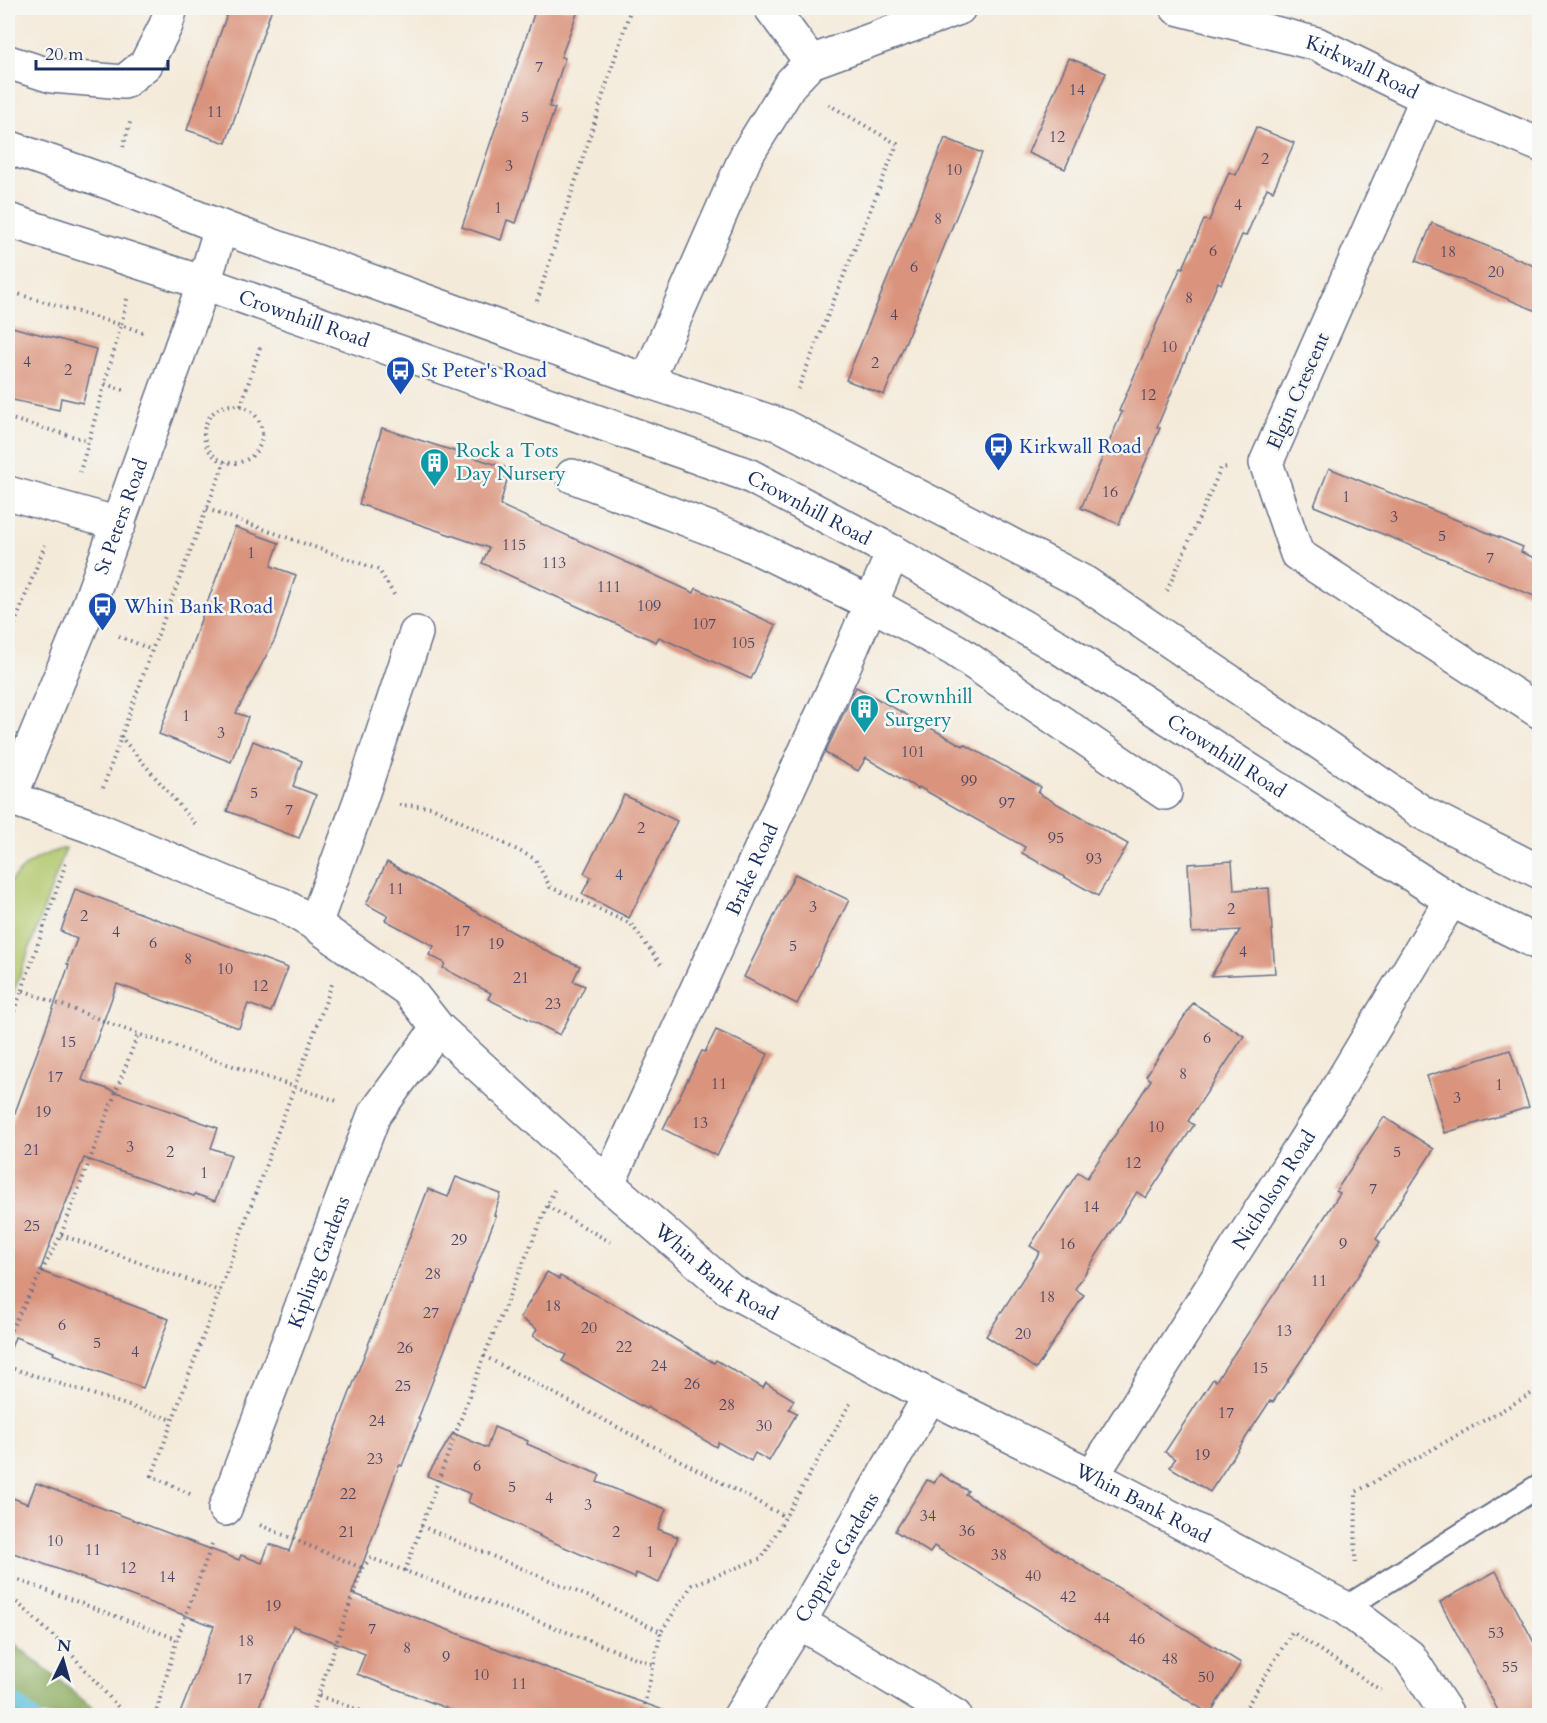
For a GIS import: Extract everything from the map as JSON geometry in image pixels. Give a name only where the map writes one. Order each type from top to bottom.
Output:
[{"type":"street","points":[[8,62],[52,76],[124,82],[146,64],[166,25],[171,8]]},
{"type":"street","points":[[771,8],[801,73]]},
{"type":"street","points":[[647,381],[746,156],[801,73],[959,8]]},
{"type":"street","name":"Kirkwall Road","points":[[1177,8],[1317,44],[1427,98],[1539,145]]},
{"type":"street","name":"Elgin Crescent","points":[[1427,98],[1266,463],[1298,555],[1539,712]]},
{"type":"street","points":[[8,147],[113,184],[221,227],[526,335],[647,381],[783,426],[1085,583],[1423,813],[1539,872]]},
{"type":"street","name":"Crownhill Road","points":[[8,220],[204,283],[748,475],[893,552],[1060,648],[1451,900],[1539,944]]},
{"type":"street","name":"St Peters Road","points":[[9,801],[83,621],[119,524],[204,283],[221,227]]},
{"type":"street","points":[[572,476],[738,539],[870,603],[955,650],[1165,793]]},
{"type":"street","points":[[8,492],[119,524]]},
{"type":"street","name":"Brake Road","points":[[608,1184],[842,671],[893,552]]},
{"type":"street","points":[[315,924],[360,801],[416,633]]},
{"type":"street","name":"Whin Bank Road","points":[[9,801],[85,824],[280,904],[315,924],[408,990],[438,1028],[608,1184],[730,1290],[930,1396],[1349,1606],[1410,1656],[1448,1716]]},
{"type":"street","name":"Nicholson Road","points":[[1092,1476],[1324,1110],[1451,900]]},
{"type":"street","name":"Kipling Gardens","points":[[225,1509],[374,1115],[438,1028]]},
{"type":"street","name":"Coppice Gardens","points":[[740,1716],[799,1622],[930,1396]]},
{"type":"street","points":[[799,1622],[955,1716]]},
{"type":"lane","points":[[1349,1606],[1539,1485]]},
{"type":"path","points":[[526,335],[631,8]]},
{"type":"path","points":[[113,184],[146,64]]},
{"type":"path","points":[[783,426],[897,144],[801,73]]},
{"type":"path","points":[[8,291],[121,325],[69,510]]},
{"type":"path","points":[[241,406],[272,307]]},
{"type":"path","points":[[226,405],[241,406],[254,413],[260,422],[261,442],[251,457],[243,461],[225,461],[216,458],[205,443],[205,425],[209,416],[226,405]]},
{"type":"path","points":[[8,418],[89,441]]},
{"type":"path","points":[[8,1028],[225,461]]},
{"type":"path","points":[[1150,627],[1221,468],[1266,463]]},
{"type":"path","points":[[207,509],[380,570],[416,633]]},
{"type":"path","points":[[8,641],[45,545]]},
{"type":"path","points":[[120,736],[204,834]]},
{"type":"path","points":[[360,801],[432,807],[535,860],[550,886],[631,924],[690,1004]]},
{"type":"path","points":[[152,1476],[345,947]]},
{"type":"path","points":[[22,990],[138,1034],[374,1115]]},
{"type":"path","points":[[8,1335],[61,1235],[138,1034]]},
{"type":"path","points":[[405,1571],[484,1356],[547,1206]]},
{"type":"path","points":[[61,1235],[220,1291]]},
{"type":"path","points":[[484,1356],[786,1517]]},
{"type":"path","points":[[8,1367],[173,1420]]},
{"type":"path","points":[[1349,1606],[1356,1492],[1539,1389]]},
{"type":"path","points":[[640,1716],[645,1707],[661,1632],[692,1585],[762,1558],[857,1392]]},
{"type":"path","points":[[155,1716],[177,1639],[225,1509]]},
{"type":"path","points":[[421,1526],[592,1598],[661,1632]]},
{"type":"path","points":[[311,1716],[362,1568],[372,1558],[654,1665]]},
{"type":"path","points":[[349,1562],[362,1568]]},
{"type":"path","points":[[8,1576],[177,1639]]},
{"type":"path","points":[[8,1594],[64,1646],[126,1716]]},
{"type":"path","points":[[1241,1716],[1292,1632],[1387,1693]]},
{"type":"path","points":[[319,1696],[376,1716]]},
{"type":"green space","points":[[66,848],[8,1008],[8,885],[33,861],[48,853]]},
{"type":"green space","points":[[8,1638],[101,1715],[8,1715]]},
{"type":"building","points":[[229,8],[272,8],[226,143],[187,130]]},
{"type":"building","points":[[536,8],[579,8],[561,57],[565,58],[549,107],[555,108],[516,223],[507,220],[501,240],[462,227]]},
{"type":"building","points":[[1069,58],[1106,73],[1065,169],[1028,153]]},
{"type":"building","points":[[1256,127],[1294,143],[1273,191],[1267,188],[1246,236],[1242,235],[1221,284],[1218,282],[1119,524],[1081,508],[1122,412],[1119,411],[1181,267],[1183,268],[1204,220],[1209,221],[1229,172],[1236,175]]},
{"type":"building","points":[[945,138],[982,153],[884,395],[846,380]]},
{"type":"building","points":[[1432,223],[1539,268],[1539,312],[1416,261]]},
{"type":"building","points":[[8,326],[96,349],[83,403],[61,398],[59,410],[8,399]]},
{"type":"building","points":[[382,428],[510,469],[500,505],[694,593],[696,588],[776,625],[751,679],[659,637],[656,642],[482,563],[489,548],[359,504]]},
{"type":"building","points":[[1329,468],[1523,547],[1521,552],[1539,560],[1539,598],[1314,506]]},
{"type":"building","points":[[235,527],[279,543],[271,566],[296,575],[275,639],[236,713],[248,717],[231,762],[159,734]]},
{"type":"building","points":[[856,687],[1041,787],[1038,793],[1128,844],[1098,896],[1022,853],[1025,847],[866,758],[858,771],[825,753]]},
{"type":"building","points":[[253,741],[302,761],[293,786],[316,795],[299,838],[227,811]]},
{"type":"building","points":[[624,795],[677,821],[629,918],[582,894],[591,877],[584,873]]},
{"type":"building","points":[[1232,861],[1234,890],[1269,888],[1275,973],[1211,976],[1240,930],[1192,933],[1188,864]]},
{"type":"building","points":[[387,862],[550,953],[580,966],[573,981],[585,986],[560,1035],[488,999],[491,993],[443,968],[445,963],[429,955],[434,946],[385,920],[388,916],[366,904]]},
{"type":"building","points":[[795,874],[849,900],[797,1004],[744,977]]},
{"type":"building","points":[[75,889],[288,968],[271,1012],[248,1004],[239,1028],[117,984],[82,1080],[218,1128],[211,1148],[231,1155],[215,1201],[84,1158],[59,1220],[40,1271],[169,1319],[143,1388],[15,1337],[11,1348],[8,1347],[8,1132],[77,939],[61,931]]},
{"type":"building","points":[[1193,1003],[1244,1036],[1188,1121],[1194,1125],[1146,1198],[1137,1192],[1075,1289],[1084,1295],[1036,1369],[986,1336],[1040,1252],[1030,1246],[1078,1172],[1087,1178],[1151,1080],[1146,1076]]},
{"type":"building","points":[[716,1030],[768,1054],[717,1156],[663,1129],[702,1051],[705,1052]]},
{"type":"building","points":[[1510,1050],[1529,1107],[1445,1133],[1427,1076]]},
{"type":"building","points":[[1384,1117],[1434,1149],[1376,1239],[1380,1242],[1356,1279],[1273,1402],[1270,1401],[1210,1492],[1170,1467],[1175,1459],[1165,1452],[1213,1379],[1216,1381],[1306,1246],[1340,1193],[1336,1191]]},
{"type":"building","points":[[456,1177],[501,1194],[494,1215],[496,1216],[352,1593],[666,1711],[665,1716],[467,1716],[357,1674],[365,1654],[293,1626],[255,1716],[179,1716],[214,1626],[8,1551],[8,1496],[28,1504],[36,1483],[239,1560],[241,1555],[262,1563],[269,1544],[289,1551],[428,1189],[448,1197]]},
{"type":"building","points":[[547,1272],[559,1279],[560,1276],[631,1313],[714,1363],[716,1360],[763,1388],[766,1383],[794,1400],[789,1409],[797,1413],[769,1461],[755,1453],[751,1461],[718,1442],[716,1447],[562,1361],[566,1355],[533,1336],[537,1329],[520,1318]]},
{"type":"building","points":[[494,1427],[528,1441],[527,1444],[600,1475],[597,1482],[666,1509],[658,1529],[678,1537],[659,1583],[636,1573],[635,1578],[539,1536],[468,1502],[471,1494],[427,1476],[453,1433],[487,1448]]},
{"type":"building","points":[[940,1474],[968,1491],[965,1494],[1241,1663],[1210,1714],[934,1546],[930,1553],[895,1531],[927,1480],[934,1483]]},
{"type":"building","points":[[1496,1571],[1539,1652],[1539,1716],[1501,1716],[1440,1602]]},
{"type":"waterway","points":[[8,1695],[33,1716]]},
{"type":"place","name":"St Peter's Road","points":[[400,396]]},
{"type":"place","name":"Kirkwall Road","points":[[998,472]]},
{"type":"place","name":"Rock a Tots Day Nursery","points":[[435,488]]},
{"type":"place","name":"Whin Bank Road","points":[[103,632]]},
{"type":"place","name":"Crownhill Surgery","points":[[864,734]]}]
